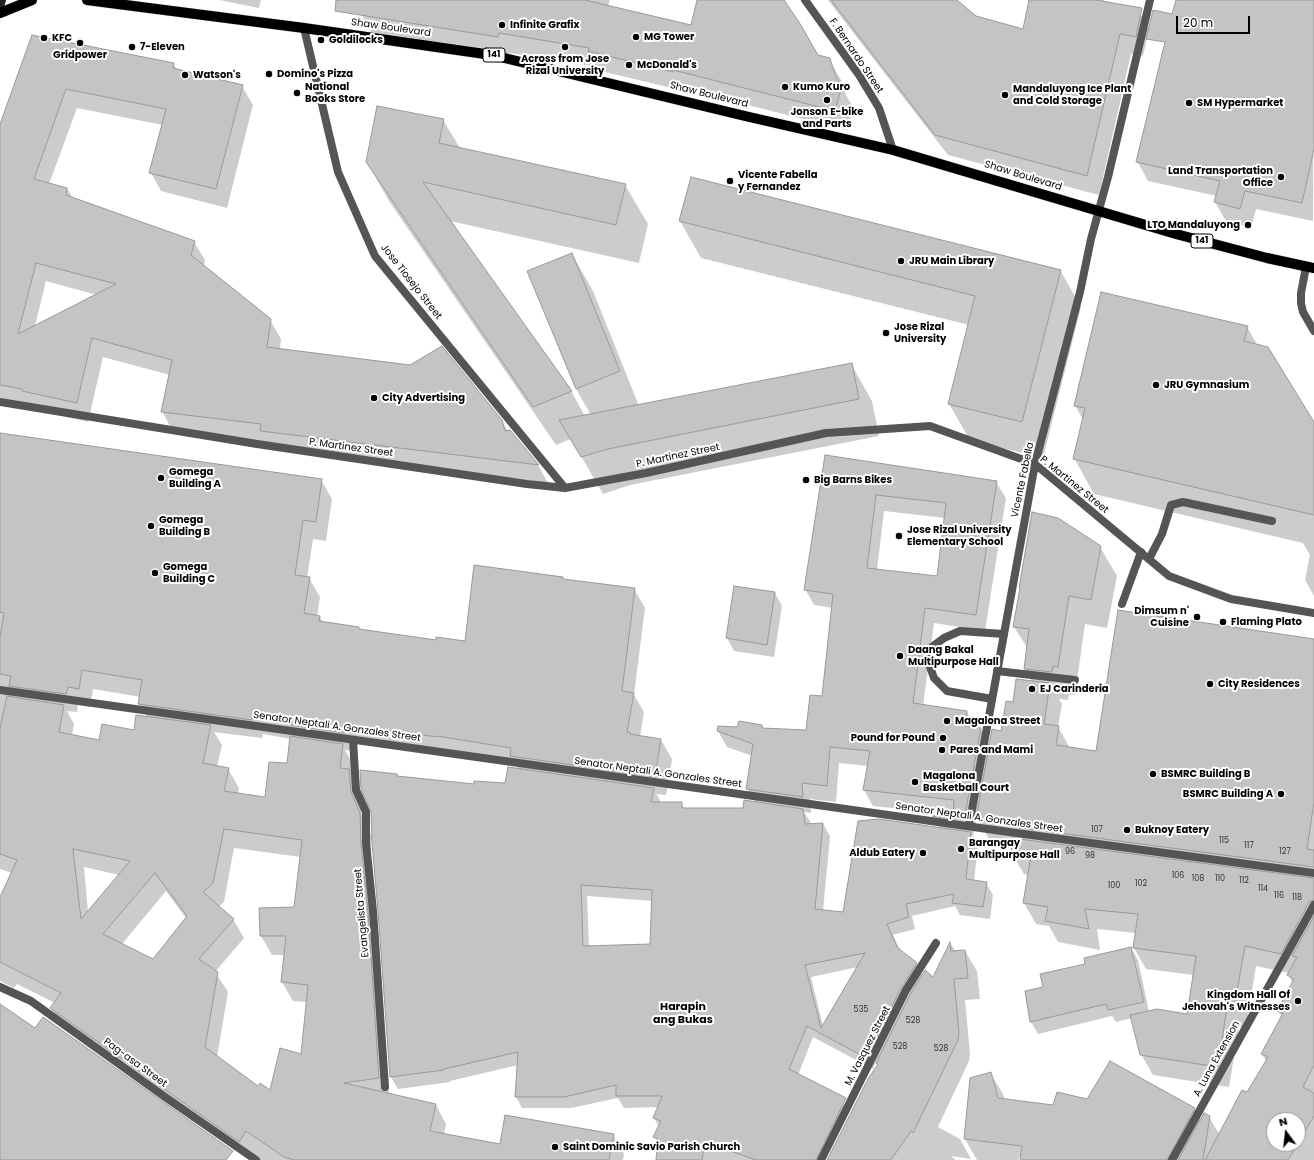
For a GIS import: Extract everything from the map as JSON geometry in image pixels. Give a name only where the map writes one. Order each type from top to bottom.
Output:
[{"type":"main road","points":[[0,8],[2,0]]},
{"type":"main road","points":[[0,13],[32,0]]},
{"type":"main road","name":"Shaw Boulevard","points":[[86,0],[304,28],[492,55],[893,150],[1176,234],[1310,268]]},
{"type":"street","name":"F. Bernardo Street","points":[[805,0],[859,75],[879,108],[893,150]]},
{"type":"street","name":"Vicente Fabella","points":[[969,826],[1035,464],[1080,292],[1091,239],[1150,0]]},
{"type":"street","name":"Jose Tiosejo Street","points":[[304,28],[338,172],[375,256],[565,488]]},
{"type":"street","points":[[1310,268],[1301,293],[1301,303],[1303,312],[1314,331]]},
{"type":"street","name":"P. Martinez Street","points":[[0,402],[257,444],[565,488],[646,473],[826,433],[930,426],[1035,464],[1170,576],[1232,599],[1314,612]]},
{"type":"street","points":[[1149,559],[1162,534],[1171,505],[1183,502],[1272,520]]},
{"type":"street","points":[[1122,604],[1141,552]]},
{"type":"street","points":[[992,699],[947,691],[934,678],[929,664],[932,647],[944,638],[960,631],[1004,634]]},
{"type":"street","points":[[997,671],[1075,680]]},
{"type":"street","name":"Senator Neptali A. Gonzales Street","points":[[0,690],[1314,873]]},
{"type":"street","name":"Evangelista Street","points":[[353,740],[356,790],[366,812],[366,843],[373,911],[385,1087]]},
{"type":"street","name":"A. Luna Extension","points":[[1172,1160],[1314,905]]},
{"type":"street","name":"M. Vasquez Street","points":[[822,1160],[906,990],[936,943]]},
{"type":"street","name":"Pag-asa Street","points":[[0,987],[31,1001],[256,1160]]},
{"type":"building","points":[[336,0],[585,0],[691,25],[697,0],[784,0],[818,55],[830,58],[835,75],[842,86],[835,111],[673,70],[673,72],[588,51],[589,48],[499,33],[498,37],[335,11]]},
{"type":"building","name":"Mandaluyong Ice Plant and Cold Storage","points":[[831,0],[957,0],[976,16],[1023,29],[1029,0],[1096,0],[1142,8],[1136,37],[1120,34],[1087,176],[935,135]]},
{"type":"building","name":"SM Hypermarket","points":[[1176,0],[1314,0],[1314,149],[1302,203],[1245,191],[1240,209],[1214,202],[1220,181],[1136,162],[1165,42],[1146,39],[1153,10],[1172,14]]},
{"type":"building","points":[[32,35],[174,63],[173,68],[243,85],[216,189],[149,173],[166,109],[66,89],[34,179],[67,188],[66,195],[195,241],[191,255],[271,319],[267,347],[410,365],[442,346],[502,420],[505,431],[510,430],[539,465],[260,431],[261,424],[161,412],[172,360],[92,338],[77,403],[0,385],[0,124]],"holes":[[[36,263],[116,284],[18,334]]]},
{"type":"building","points":[[377,106],[444,119],[439,143],[626,184],[616,225],[423,182],[572,391],[533,407],[366,162]]},
{"type":"building","points":[[691,177],[1061,270],[1022,422],[948,404],[975,296],[679,221]]},
{"type":"building","points":[[572,253],[620,371],[576,389],[527,271]]},
{"type":"building","points":[[1101,292],[1248,326],[1244,341],[1268,347],[1314,422],[1314,515],[1073,459],[1085,408],[1074,406]]},
{"type":"building","points":[[852,363],[859,399],[608,449],[581,457],[559,420]]},
{"type":"building","points":[[0,433],[322,479],[316,522],[303,520],[295,575],[310,577],[304,613],[320,616],[319,621],[359,627],[359,629],[436,640],[436,637],[465,641],[474,565],[563,577],[563,579],[635,588],[622,691],[634,693],[627,732],[630,732],[630,734],[661,739],[655,777],[510,756],[511,748],[437,736],[345,724],[344,733],[291,725],[292,722],[253,715],[252,720],[138,704],[142,680],[82,670],[79,689],[68,687],[66,694],[9,686],[11,676],[0,674],[0,636],[4,613],[0,612]]},
{"type":"building","points":[[825,455],[997,481],[976,615],[925,608],[913,703],[967,711],[965,726],[981,728],[964,820],[932,816],[953,814],[954,800],[863,790],[870,751],[830,747],[827,786],[802,783],[803,797],[746,789],[753,744],[717,731],[718,726],[737,727],[739,721],[762,725],[762,728],[806,730],[810,695],[822,696],[833,594],[804,590]],"holes":[[[876,495],[946,503],[937,576],[867,568]]]},
{"type":"building","points":[[1032,512],[1058,518],[1101,546],[1091,600],[1069,596],[1058,667],[1053,666],[1052,672],[1024,669],[1029,629],[1013,627]]},
{"type":"building","points":[[734,586],[775,592],[767,645],[726,638]]},
{"type":"building","points":[[1118,610],[1314,639],[1314,802],[1307,849],[1314,850],[1314,867],[1014,827],[1014,825],[976,819],[992,729],[1001,731],[1006,701],[1013,702],[1016,679],[1050,683],[1044,724],[1059,726],[1056,745],[1096,751]]},
{"type":"building","points":[[7,696],[64,705],[59,732],[99,740],[102,724],[134,730],[136,715],[211,725],[203,763],[229,768],[224,791],[265,797],[269,762],[287,763],[290,736],[343,744],[340,768],[349,769],[351,792],[360,813],[379,1078],[344,1083],[436,1104],[430,1131],[500,1144],[505,1115],[614,1134],[609,1160],[293,1160],[284,1157],[246,1131],[239,1142],[50,1008],[61,993],[0,962],[0,897],[17,860],[0,854],[0,728]],"holes":[[[224,829],[302,840],[294,907],[259,908],[260,936],[286,936],[281,982],[308,985],[301,1054],[280,1048],[270,1090],[260,1083],[258,1086],[205,1047],[218,972],[199,959],[234,919],[203,892],[213,883]],[[73,849],[130,861],[81,919]],[[155,873],[187,916],[153,959],[103,934]]]},
{"type":"building","points":[[508,767],[654,788],[651,802],[682,802],[682,808],[743,808],[744,800],[803,809],[805,824],[823,823],[815,909],[843,912],[858,821],[879,819],[971,832],[966,879],[987,882],[983,907],[952,903],[954,894],[906,904],[909,917],[887,924],[897,947],[917,963],[901,988],[866,1058],[807,1026],[789,1069],[846,1098],[816,1160],[756,1160],[705,1142],[702,1160],[656,1160],[658,1139],[653,1137],[661,1121],[653,1118],[662,1096],[616,1096],[616,1085],[564,1097],[515,1097],[518,1052],[444,1070],[390,1077],[372,843],[371,812],[361,789],[360,770],[397,774],[397,776],[474,784],[474,781],[505,783]],"holes":[[[581,885],[652,890],[650,944],[583,946]],[[865,953],[821,1028],[805,965]]]},
{"type":"building","points":[[1012,838],[1314,878],[1314,900],[1309,902],[1281,954],[1245,946],[1234,1008],[1227,1007],[1218,1067],[1140,1055],[1130,1015],[1157,1009],[1187,1014],[1196,956],[1133,948],[1138,914],[1085,909],[1089,929],[1045,921],[1048,907],[1023,903],[1031,856],[1011,854]]},
{"type":"building","points":[[1314,916],[1314,1065],[1303,1087],[1314,1093],[1314,1116],[1306,1130],[1306,1112],[1266,1112],[1266,1152],[1293,1152],[1288,1160],[1205,1160],[1242,1090],[1247,1092],[1268,1057],[1261,1054],[1283,1013],[1277,1011],[1294,979],[1287,975],[1297,957],[1292,956]]},
{"type":"building","points":[[950,942],[951,951],[965,950],[968,978],[954,979],[959,1032],[958,1040],[913,1133],[911,1131],[891,1160],[827,1160],[868,1079],[878,1064],[876,1063],[911,993],[925,970],[933,977]]},
{"type":"building","points":[[1131,947],[1144,1002],[1108,1010],[1106,1004],[1030,1022],[1025,991],[1043,987],[1040,974],[1085,964],[1084,958]]},
{"type":"building","points":[[0,1004],[35,1028],[43,1017],[233,1151],[226,1160],[0,1160]]},
{"type":"building","points":[[1110,1061],[1195,1108],[1167,1160],[1020,1160],[1022,1146],[964,1139],[970,1078],[991,1072],[998,1098],[1053,1105],[1057,1092],[1087,1099]]},
{"type":"building","points":[[1204,1113],[1210,1116],[1203,1160],[1178,1160]]},
{"type":"place","name":"Infinite Grafix","points":[[502,25]]},
{"type":"place","name":"MG Tower","points":[[636,37]]},
{"type":"place","name":"KFC","points":[[44,38]]},
{"type":"place","name":"Goldilocks","points":[[321,40]]},
{"type":"place","name":"Gridpower","points":[[80,43]]},
{"type":"place","name":"7-Eleven","points":[[132,47]]},
{"type":"place","name":"Across from Jose Rizal University","points":[[565,47]]},
{"type":"place","name":"McDonald's","points":[[629,65]]},
{"type":"place","name":"Domino's Pizza","points":[[269,74]]},
{"type":"place","name":"Watson's","points":[[185,75]]},
{"type":"place","name":"Kumo Kuro","points":[[785,87]]},
{"type":"place","name":"National Books Store","points":[[297,93]]},
{"type":"place","name":"Mandaluyong Ice Plant and Cold Storage","points":[[1005,95]]},
{"type":"place","name":"Jonson E-bike and Parts","points":[[827,100]]},
{"type":"place","name":"SM Hypermarket","points":[[1189,103]]},
{"type":"place","name":"Land Transportation Office","points":[[1281,177]]},
{"type":"place","name":"Vicente Fabella y Fernandez","points":[[730,181]]},
{"type":"place","name":"LTO Mandaluyong","points":[[1248,225]]},
{"type":"place","name":"JRU Main Library","points":[[901,261]]},
{"type":"place","name":"Jose Rizal University","points":[[886,333]]},
{"type":"place","name":"JRU Gymnasium","points":[[1156,385]]},
{"type":"place","name":"City Advertising","points":[[374,398]]},
{"type":"place","name":"Gomega Building A","points":[[161,478]]},
{"type":"place","name":"Big Barns Bikes","points":[[806,480]]},
{"type":"place","name":"Gomega Building B","points":[[151,526]]},
{"type":"place","name":"Jose Rizal University Elementary School","points":[[899,536]]},
{"type":"place","name":"Gomega Building C","points":[[155,573]]},
{"type":"place","name":"Dimsum n' Cuisine","points":[[1197,617]]},
{"type":"place","name":"Flaming Plato","points":[[1223,622]]},
{"type":"place","name":"Daang Bakal Multipurpose Hall","points":[[900,656]]},
{"type":"place","name":"City Residences","points":[[1210,684]]},
{"type":"place","name":"EJ Carinderia","points":[[1032,689]]},
{"type":"place","name":"Magalona Street","points":[[947,721]]},
{"type":"place","name":"Pound for Pound","points":[[943,738]]},
{"type":"place","name":"Pares and Mami","points":[[942,750]]},
{"type":"place","name":"BSMRC Building B","points":[[1153,774]]},
{"type":"place","name":"Magalona Basketball Court","points":[[915,782]]},
{"type":"place","name":"BSMRC Building A","points":[[1281,794]]},
{"type":"place","name":"Buknoy Eatery","points":[[1127,830]]},
{"type":"place","name":"Barangay Multipurpose Hall","points":[[961,849]]},
{"type":"place","name":"Aldub Eatery","points":[[923,853]]},
{"type":"place","name":"Kingdom Hall Of Jehovah's Witnesses","points":[[1298,1001]]},
{"type":"place","name":"Saint Dominic Savio Parish Church","points":[[555,1147]]},
{"type":"district","name":"Harapin ang Bukas","points":[[683,1013]]}]
